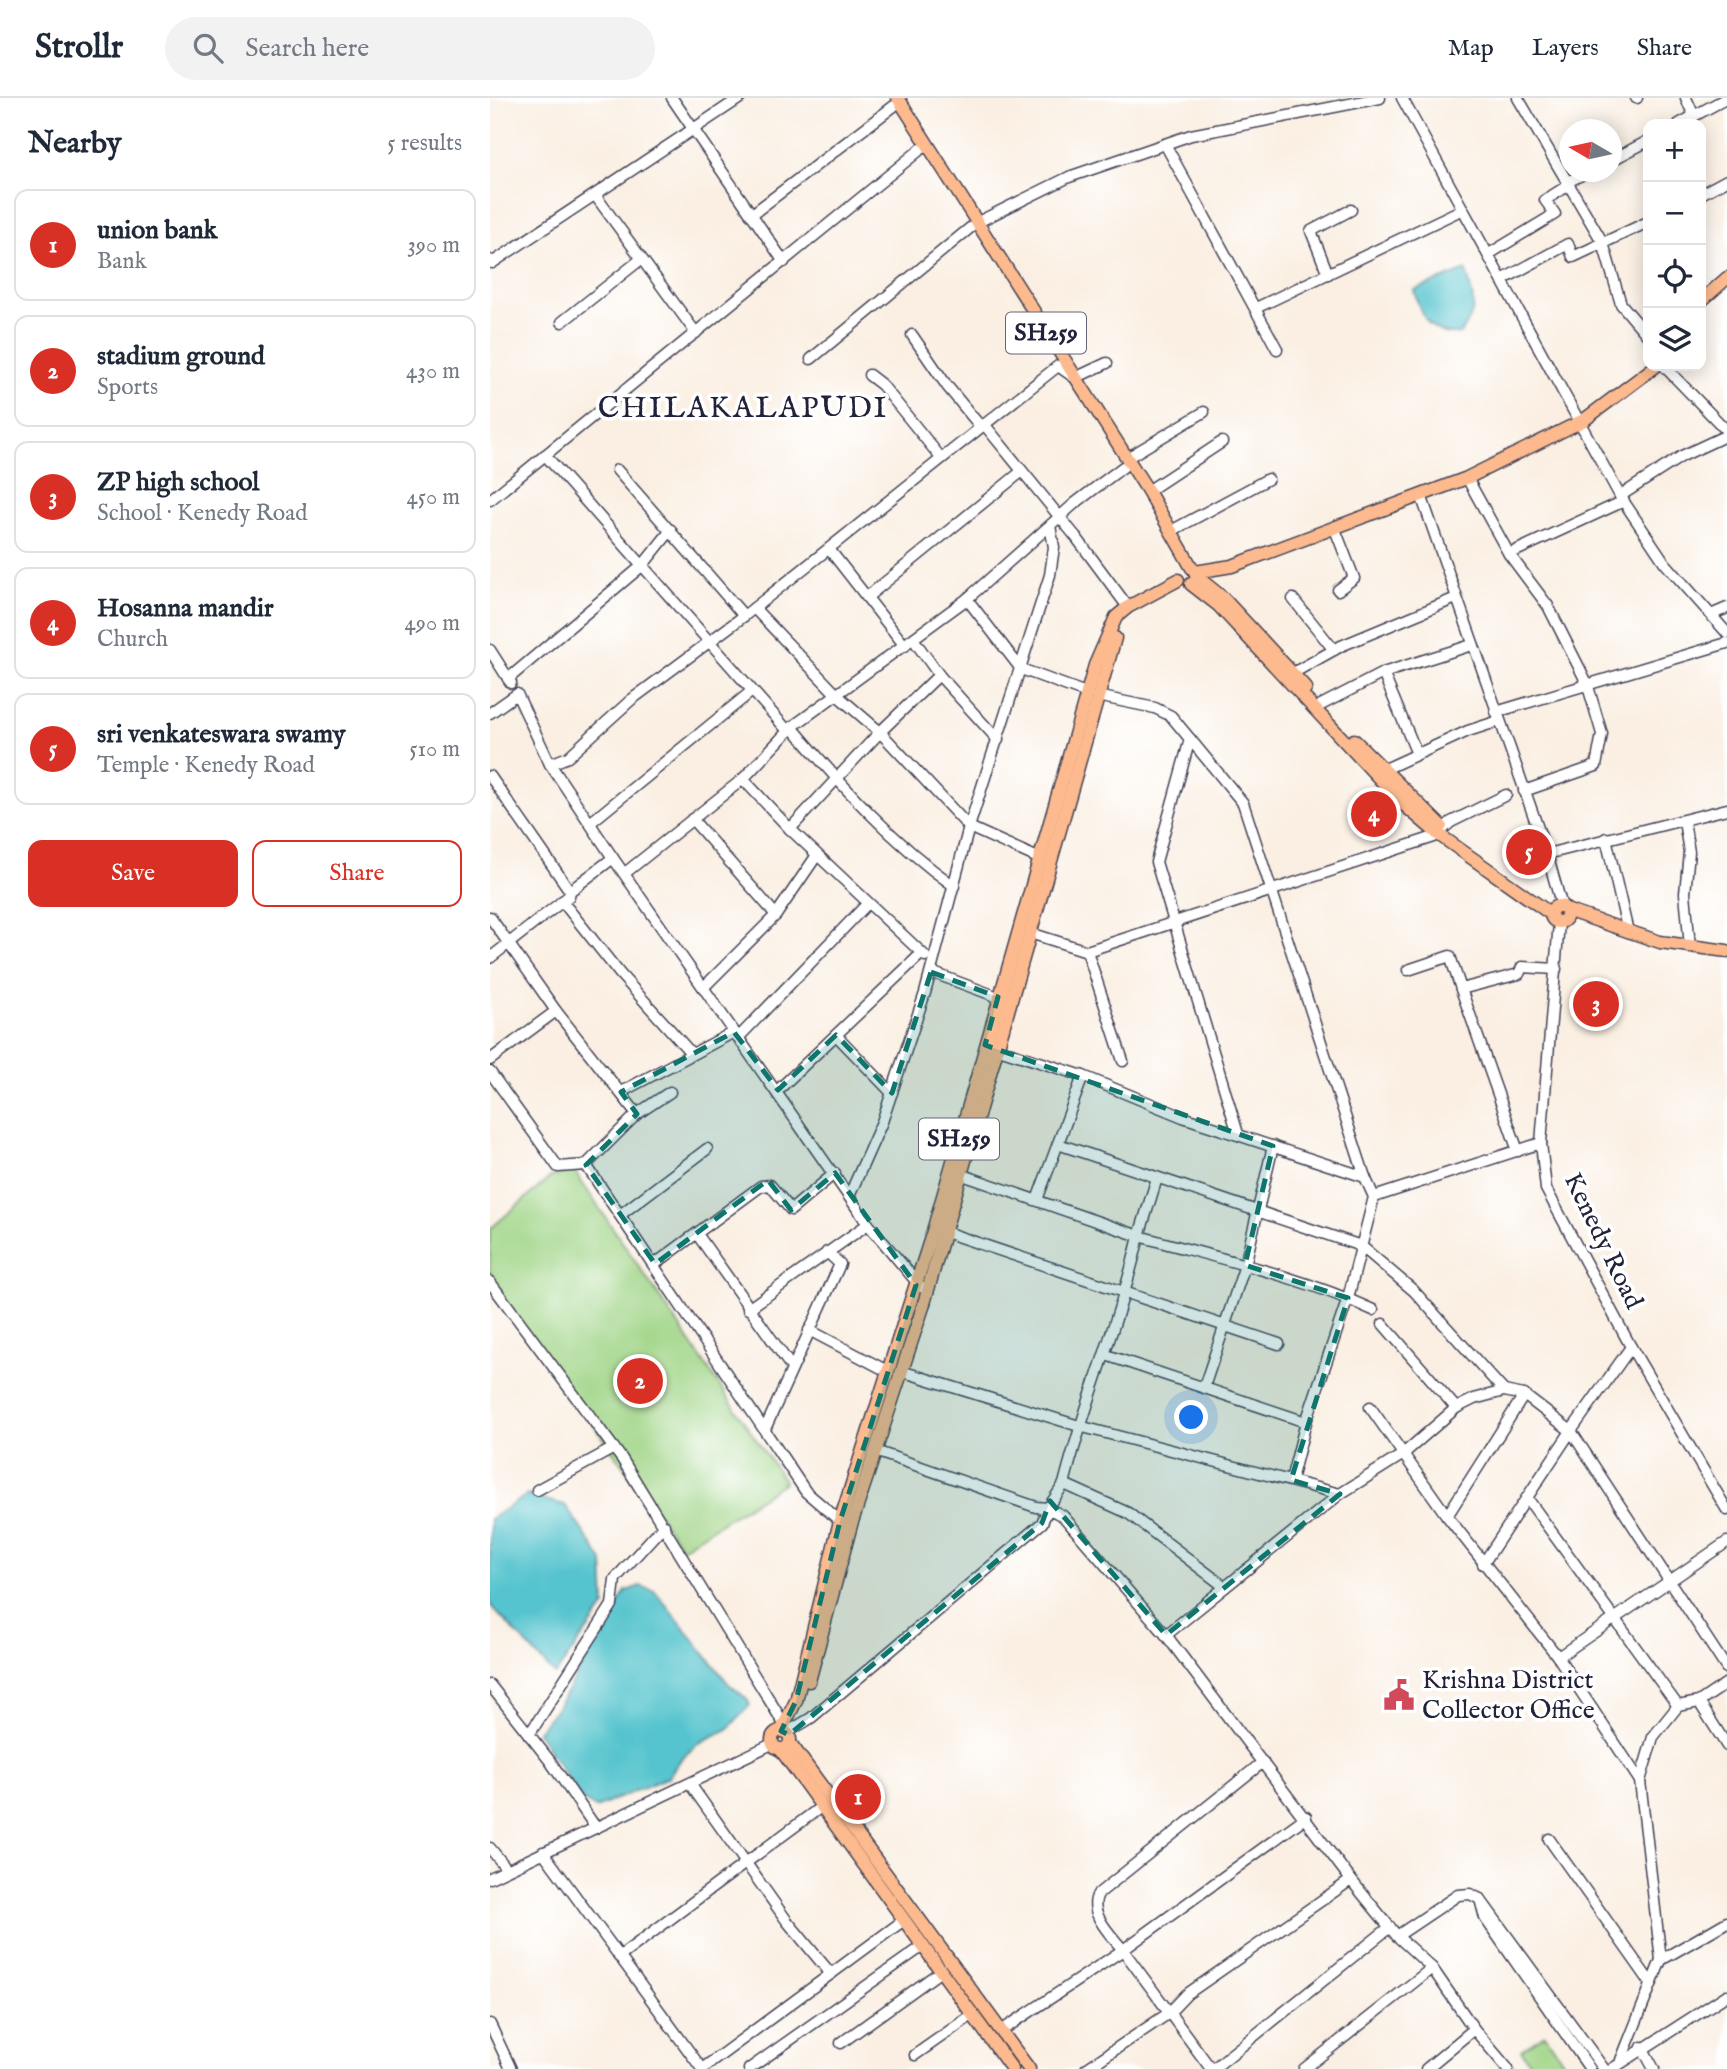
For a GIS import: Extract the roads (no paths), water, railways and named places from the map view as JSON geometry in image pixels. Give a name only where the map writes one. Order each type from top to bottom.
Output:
[{"type":"main road","name":"SH259","points":[[893,101],[921,149],[1075,378],[1188,576]]},
{"type":"main road","name":"SH259","points":[[893,101],[973,225],[1058,366],[1125,463],[1148,491],[1172,530],[1188,576]]},
{"type":"main road","points":[[1706,297],[1727,278]]},
{"type":"main road","points":[[1188,576],[1233,566],[1467,478],[1579,422],[1649,371]]},
{"type":"main road","name":"SH259","points":[[784,1737],[796,1700],[840,1521],[922,1288],[1030,933],[1092,695],[1095,664],[1116,617],[1128,607],[1188,576]]},
{"type":"main road","name":"SH259","points":[[922,1288],[945,1233],[956,1173],[998,998],[1092,695],[1113,643],[1128,615],[1188,576]]},
{"type":"main road","points":[[1188,576],[1223,598],[1441,831]]},
{"type":"main road","points":[[1188,576],[1375,775],[1441,831],[1558,912],[1690,947],[1727,951]]},
{"type":"main road","name":"SH259","points":[[784,1737],[803,1704],[895,1371]]},
{"type":"main road","points":[[784,1737],[821,1807],[871,1864],[1029,2069]]},
{"type":"main road","points":[[784,1737],[871,1864],[904,1920],[1012,2069]]},
{"type":"street","points":[[672,98],[784,262]]},
{"type":"street","points":[[490,260],[492,263],[740,98]]},
{"type":"street","points":[[811,359],[973,225],[1069,177],[1191,135],[1380,98]]},
{"type":"street","points":[[1402,98],[1622,498],[1665,563],[1713,614],[1727,633]]},
{"type":"street","points":[[1518,98],[1603,243],[1621,304],[1643,330]]},
{"type":"street","points":[[1686,98],[1694,116]]},
{"type":"street","points":[[1688,119],[1727,98]]},
{"type":"street","points":[[751,215],[893,101]]},
{"type":"street","points":[[1165,144],[1278,349]]},
{"type":"street","points":[[1622,155],[1643,144]]},
{"type":"street","points":[[490,500],[921,149]]},
{"type":"street","points":[[1706,191],[1727,180]]},
{"type":"street","points":[[1489,254],[1555,214],[1545,200],[1568,183]]},
{"type":"street","points":[[595,195],[696,333]]},
{"type":"street","points":[[1256,308],[1463,209]]},
{"type":"street","points":[[1328,274],[1311,231],[1351,210]]},
{"type":"street","points":[[1502,280],[1558,247],[1569,244],[1573,257],[1643,224]]},
{"type":"street","points":[[562,322],[640,260]]},
{"type":"street","points":[[912,335],[947,386],[1061,517],[1128,607]]},
{"type":"street","points":[[550,764],[568,757],[631,700],[744,616],[1058,366],[1075,378],[1107,363]]},
{"type":"street","points":[[1509,554],[1622,498],[1682,456],[1727,432],[1669,371]]},
{"type":"street","points":[[869,375],[882,385],[941,458]]},
{"type":"street","points":[[625,873],[743,779],[790,729],[967,599],[1125,463],[1204,412]]},
{"type":"street","points":[[1148,491],[1222,442]]},
{"type":"street","points":[[545,455],[752,691],[920,862],[954,886]]},
{"type":"street","points":[[617,470],[744,616]]},
{"type":"street","points":[[867,597],[1021,472]]},
{"type":"street","points":[[1467,478],[1509,554],[1548,606],[1587,683],[1602,734],[1596,766],[1524,791]]},
{"type":"street","points":[[1172,530],[1268,479]]},
{"type":"street","name":"Kenedy Road","points":[[1421,495],[1547,854],[1558,912],[1556,969],[1541,1143],[1546,1189],[1631,1347],[1727,1509]]},
{"type":"street","points":[[850,1194],[892,1093],[931,972],[969,827],[1052,565],[1054,536],[1050,526]]},
{"type":"street","points":[[1335,529],[1351,561],[1354,578],[1338,590]]},
{"type":"street","points":[[508,679],[643,565],[671,530]]},
{"type":"street","points":[[829,549],[867,597],[998,740]]},
{"type":"street","points":[[1293,673],[1334,650],[1456,598]]},
{"type":"street","points":[[967,599],[1021,669],[1092,695],[1155,708],[1171,716],[1242,803],[1364,1177],[1374,1197],[1348,1298],[1306,1422],[1291,1480]]},
{"type":"street","points":[[1293,599],[1334,650]]},
{"type":"street","points":[[754,608],[837,695],[880,732],[969,827],[1040,859]]},
{"type":"street","points":[[1713,614],[1727,608]]},
{"type":"street","points":[[1383,770],[1498,716],[1587,683],[1727,643]]},
{"type":"street","points":[[1321,705],[1383,673],[1472,645]]},
{"type":"street","points":[[490,650],[517,694],[550,764],[613,858],[778,1090],[869,1224],[922,1288]]},
{"type":"street","points":[[1383,673],[1417,754]]},
{"type":"street","points":[[790,830],[880,732],[939,675]]},
{"type":"street","points":[[590,823],[752,691]]},
{"type":"street","points":[[490,713],[517,694]]},
{"type":"street","points":[[1190,739],[1156,862],[1238,1134]]},
{"type":"street","points":[[490,776],[570,891]]},
{"type":"street","points":[[743,779],[790,830],[921,954],[934,961]]},
{"type":"street","points":[[1030,933],[1087,951],[1270,892],[1441,831],[1506,795]]},
{"type":"street","points":[[1547,854],[1727,809]]},
{"type":"street","points":[[692,819],[776,915]]},
{"type":"street","points":[[1684,821],[1689,852],[1685,893],[1690,947]]},
{"type":"street","points":[[1606,838],[1628,932]]},
{"type":"street","points":[[705,986],[776,915],[817,855]]},
{"type":"street","points":[[490,958],[613,858]]},
{"type":"street","points":[[562,901],[620,974],[691,1053]]},
{"type":"street","points":[[621,1092],[691,1053],[737,1034],[868,903]]},
{"type":"street","points":[[490,917],[556,1012],[637,1114]]},
{"type":"street","points":[[1087,951],[1123,1061]]},
{"type":"street","points":[[778,1090],[921,954]]},
{"type":"street","points":[[1408,970],[1450,957],[1518,1151]]},
{"type":"street","points":[[1461,989],[1519,974],[1522,967],[1556,969]]},
{"type":"street","points":[[931,972],[998,998]]},
{"type":"street","points":[[490,1060],[556,1012]]},
{"type":"street","points":[[836,1035],[892,1093]]},
{"type":"street","points":[[996,1048],[1083,1076],[1183,1117],[1364,1177]]},
{"type":"street","points":[[490,1072],[558,1167],[586,1165],[637,1114],[670,1092]]},
{"type":"street","points":[[1037,1200],[1083,1076]]},
{"type":"street","points":[[1374,1197],[1541,1143]]},
{"type":"street","points":[[1058,1144],[1361,1246],[1414,1291],[1504,1391]]},
{"type":"street","points":[[1204,1387],[1245,1265],[1255,1211],[1273,1146]]},
{"type":"street","points":[[620,1215],[707,1149]]},
{"type":"street","points":[[586,1165],[806,1492],[840,1521]]},
{"type":"street","points":[[654,1265],[761,1186],[770,1185],[791,1210],[835,1173]]},
{"type":"street","points":[[956,1173],[1139,1236],[1245,1265],[1348,1298],[1373,1310]]},
{"type":"street","points":[[490,1878],[691,1784],[784,1737],[811,1718],[1042,1523],[1048,1508],[1064,1484],[1079,1426],[1126,1293],[1139,1236],[1157,1178]]},
{"type":"street","points":[[748,1309],[869,1224]]},
{"type":"street","points":[[945,1233],[1279,1344]]},
{"type":"street","points":[[697,1234],[792,1368]]},
{"type":"street","points":[[765,1429],[840,1264],[827,1252]]},
{"type":"street","points":[[490,1282],[614,1448],[664,1525],[784,1737]]},
{"type":"street","points":[[1383,1324],[1456,1408]]},
{"type":"street","points":[[809,1330],[895,1371],[1079,1426],[1340,1494]]},
{"type":"street","points":[[1483,1563],[1631,1347]]},
{"type":"street","points":[[1106,1355],[1306,1422]]},
{"type":"street","points":[[1166,1635],[1340,1494],[1402,1455],[1456,1408],[1474,1398],[1504,1391],[1524,1395],[1571,1431],[1727,1669]]},
{"type":"street","points":[[1447,1516],[1524,1395]]},
{"type":"street","points":[[1370,1408],[1447,1516],[1558,1657],[1640,1781]]},
{"type":"street","points":[[537,1490],[614,1448]]},
{"type":"street","points":[[875,1451],[1036,1507],[1048,1508],[1063,1516],[1166,1635],[1306,1816],[1351,1880],[1394,1931],[1432,1968],[1474,2029],[1508,2069]]},
{"type":"street","points":[[1064,1484],[1128,1513],[1225,1587]]},
{"type":"street","points":[[1527,1498],[1611,1618],[1678,1706]]},
{"type":"street","points":[[529,1735],[612,1605],[615,1579],[664,1525]]},
{"type":"street","points":[[1558,1657],[1611,1618],[1671,1582],[1727,1542]]},
{"type":"street","points":[[1621,2060],[1661,1960],[1640,1781],[1653,1737],[1678,1706],[1699,1702],[1727,1683]]},
{"type":"street","points":[[490,1685],[596,1828]]},
{"type":"street","points":[[1699,1702],[1727,1746]]},
{"type":"street","points":[[1264,1762],[1098,1894],[1094,1901],[1096,1911],[1123,1950],[1212,2069],[1394,1931],[1458,1895],[1470,1894],[1480,1899],[1604,2069]]},
{"type":"street","points":[[691,1784],[787,1921],[831,1974]]},
{"type":"street","points":[[619,1957],[821,1807]]},
{"type":"street","points":[[1001,2031],[1123,1950],[1306,1816]]},
{"type":"street","points":[[1549,1839],[1650,1982]]},
{"type":"street","points":[[490,1848],[507,1869]]},
{"type":"street","points":[[543,1852],[702,2069],[904,1920]]},
{"type":"street","points":[[1086,2069],[1103,2064],[1169,2013],[1187,1994],[1351,1880]]},
{"type":"street","points":[[1480,1899],[1485,1918],[1590,2069]]},
{"type":"street","points":[[1661,1960],[1727,1922]]},
{"type":"street","points":[[749,2069],[923,1946]]},
{"type":"street","points":[[1304,2069],[1432,1968]]},
{"type":"street","points":[[841,2043],[941,1971]]},
{"type":"street","points":[[1612,2069],[1621,2060],[1727,1995]]},
{"type":"street","points":[[915,2055],[972,2015]]},
{"type":"street","points":[[490,2024],[510,2069]]},
{"type":"street","points":[[1426,2069],[1474,2029]]},
{"type":"street","points":[[1642,2047],[1654,2069]]},
{"type":"water","points":[[1466,270],[1473,304],[1470,318],[1460,334],[1441,332],[1423,316],[1414,290]]},
{"type":"water","points":[[527,1495],[565,1505],[603,1561],[605,1606],[555,1675],[490,1605],[490,1519]]},
{"type":"water","points":[[640,1586],[655,1591],[729,1684],[747,1699],[750,1705],[728,1729],[699,1743],[682,1758],[668,1777],[596,1808],[582,1800],[537,1732],[560,1703],[626,1591]]},
{"type":"place","name":"Hosanna mandir","points":[[1374,814]]},
{"type":"place","name":"sri venkateswara swamy","points":[[1529,852]]},
{"type":"place","name":"ZP high school","points":[[1596,1004]]},
{"type":"place","name":"stadium ground","points":[[640,1381]]},
{"type":"place","name":"Krishna District Collector Office","points":[[1399,1695]]},
{"type":"place","name":"union bank","points":[[858,1797]]},
{"type":"district","name":"CHILAKALAPUDI","points":[[743,409]]}]
